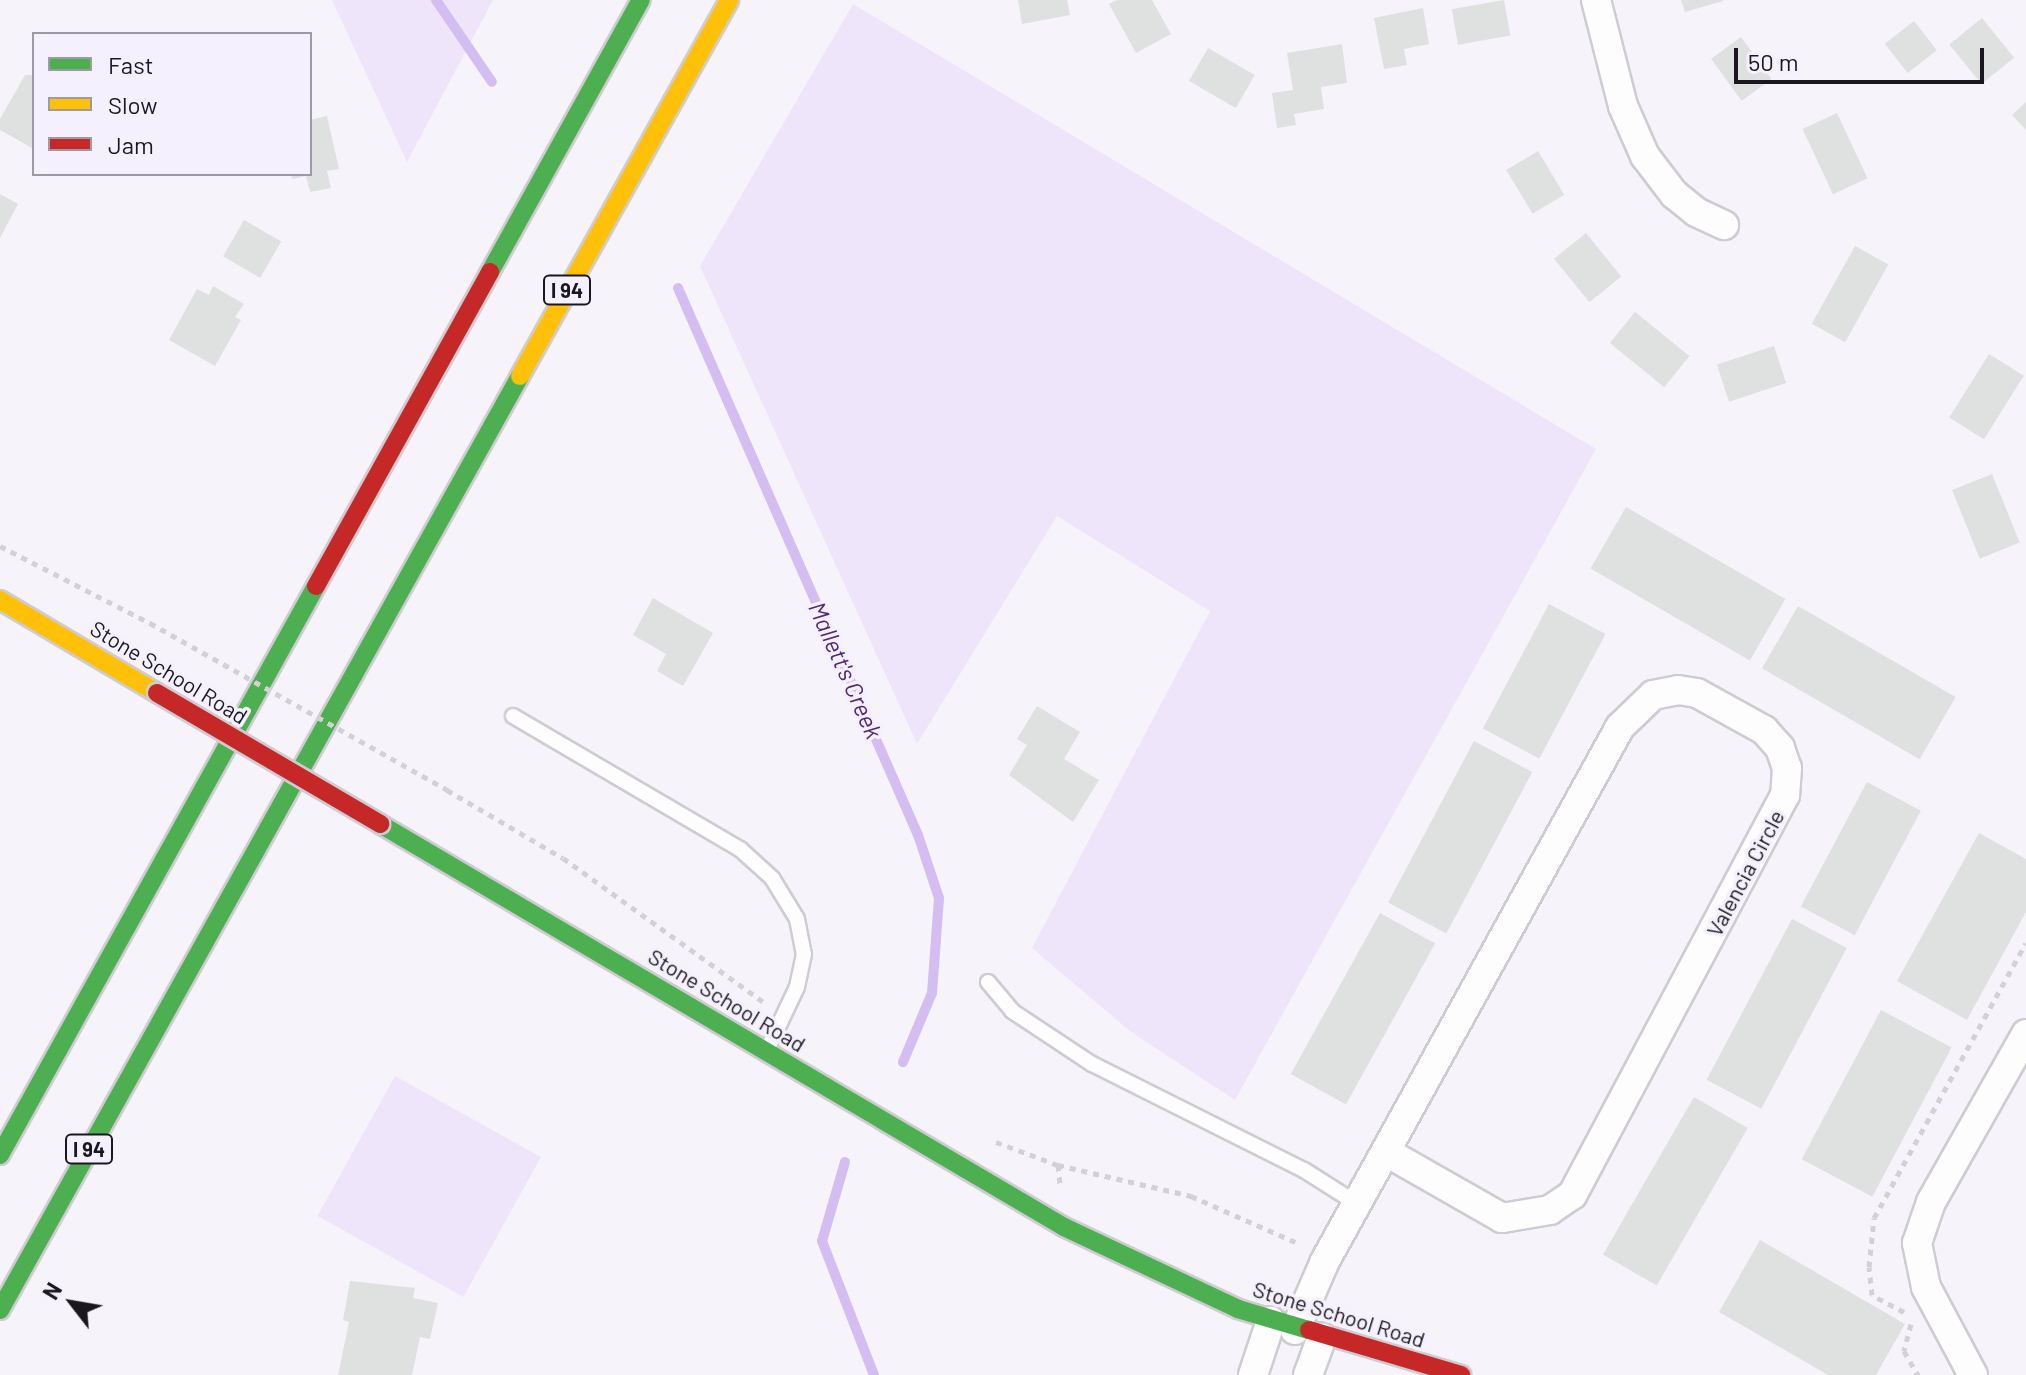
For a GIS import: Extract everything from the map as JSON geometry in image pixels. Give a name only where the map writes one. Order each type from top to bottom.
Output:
[{"type":"main road","points":[[0,1155],[641,0]]},
{"type":"main road","name":"I 94","points":[[0,1310],[729,0]]},
{"type":"main road","name":"Stone School Road","points":[[0,600],[1064,1227],[1296,1330],[1461,1375]]},
{"type":"street","points":[[1596,0],[1623,106],[1645,156],[1674,194],[1696,212],[1724,225]]},
{"type":"street","name":"Valencia Circle","points":[[1296,1330],[1304,1301],[1356,1203],[1388,1153],[1613,741],[1637,706],[1653,695],[1697,693],[1764,730],[1780,748],[1787,768],[1785,795],[1572,1195],[1550,1210],[1502,1218],[1388,1153]]},
{"type":"street","points":[[1973,1375],[1926,1287],[1917,1243],[1931,1202],[2026,1034]]},
{"type":"street","points":[[1253,1375],[1296,1330]]},
{"type":"street","points":[[1296,1330],[1308,1375]]},
{"type":"lane","points":[[513,716],[740,849],[772,878],[797,919],[804,954],[797,987],[767,1051]]},
{"type":"lane","points":[[988,982],[1012,1011],[1092,1064],[1304,1170],[1356,1203]]},
{"type":"path","points":[[0,546],[150,623],[563,858],[766,1004]]},
{"type":"path","points":[[1032,1154],[1216,1204],[1307,1249]]},
{"type":"shaded area","points":[[332,0],[493,0],[407,162]]},
{"type":"shaded area","points":[[853,4],[1596,449],[1235,1100],[1131,1032],[1032,948],[1210,611],[1057,516],[917,744],[700,266]]},
{"type":"shaded area","points":[[395,1076],[541,1157],[463,1297],[317,1216]]},
{"type":"building","points":[[1018,0],[1067,0],[1070,15],[1022,24]]},
{"type":"building","points":[[1117,0],[1152,0],[1171,34],[1136,53],[1109,4]]},
{"type":"building","points":[[1504,0],[1510,35],[1458,45],[1452,9]]},
{"type":"building","points":[[1681,0],[1723,0],[1723,1],[1685,12]]},
{"type":"building","points":[[1423,8],[1429,44],[1404,49],[1407,65],[1384,69],[1374,18]]},
{"type":"building","points":[[1982,18],[2014,58],[1981,84],[1949,44]]},
{"type":"building","points":[[1914,21],[1937,50],[1908,73],[1885,44]]},
{"type":"building","points":[[1741,37],[1772,79],[1742,101],[1711,59]]},
{"type":"building","points":[[1342,44],[1347,83],[1321,87],[1324,109],[1294,114],[1296,125],[1277,128],[1272,93],[1293,90],[1287,53]]},
{"type":"building","points":[[1208,48],[1255,75],[1236,108],[1189,81]]},
{"type":"building","points":[[25,75],[32,75],[32,148],[0,130],[0,119]]},
{"type":"building","points":[[2026,102],[2026,130],[2012,115]]},
{"type":"building","points":[[1837,113],[1867,178],[1833,194],[1803,129]]},
{"type":"building","points":[[327,116],[339,169],[327,171],[331,188],[310,192],[306,176],[312,176],[312,120]]},
{"type":"building","points":[[1538,151],[1564,195],[1533,214],[1506,170]]},
{"type":"building","points":[[0,194],[18,204],[0,238]]},
{"type":"building","points":[[244,220],[281,242],[260,278],[223,256]]},
{"type":"building","points":[[1586,233],[1621,277],[1589,302],[1554,259]]},
{"type":"building","points":[[1855,246],[1888,264],[1845,342],[1812,324]]},
{"type":"building","points":[[213,286],[244,304],[235,317],[241,320],[215,366],[169,340],[197,289],[209,295]]},
{"type":"building","points":[[1635,312],[1689,356],[1664,387],[1610,343]]},
{"type":"building","points":[[1774,346],[1786,383],[1729,402],[1717,365]]},
{"type":"building","points":[[1989,354],[2024,376],[1984,439],[1949,418]]},
{"type":"building","points":[[1992,474],[2020,543],[1980,559],[1952,490]]},
{"type":"building","points":[[1626,507],[1785,599],[1750,660],[1590,568]]},
{"type":"building","points":[[653,598],[713,633],[683,686],[657,671],[666,654],[633,635]]},
{"type":"building","points":[[1549,604],[1606,634],[1539,759],[1483,728]]},
{"type":"building","points":[[1798,606],[1956,697],[1920,759],[1762,668]]},
{"type":"building","points":[[1037,706],[1080,732],[1064,759],[1099,780],[1073,822],[1009,775],[1027,745],[1017,739]]},
{"type":"building","points":[[1474,741],[1532,772],[1446,934],[1388,903]]},
{"type":"building","points":[[1867,782],[1921,811],[1855,935],[1801,906]]},
{"type":"building","points":[[1979,833],[2026,859],[2026,912],[1967,1020],[1897,981]]},
{"type":"building","points":[[1380,913],[1435,944],[1346,1104],[1291,1074]]},
{"type":"building","points":[[1792,919],[1847,948],[1761,1109],[1707,1080]]},
{"type":"building","points":[[1881,1010],[1952,1048],[1872,1197],[1802,1159]]},
{"type":"building","points":[[1694,1097],[1748,1128],[1657,1286],[1603,1255]]},
{"type":"building","points":[[1760,1240],[1905,1324],[1876,1375],[1828,1375],[1719,1312]]},
{"type":"building","points":[[350,1281],[415,1288],[413,1298],[438,1303],[430,1339],[420,1337],[412,1375],[338,1375],[349,1322],[343,1320]]},
{"type":"waterway","name":"Mallett's Creek","points":[[436,0],[492,82]]},
{"type":"waterway","name":"Mallett's Creek","points":[[678,288],[918,835],[939,898],[932,993],[903,1062]]},
{"type":"waterway","name":"Mallett's Creek","points":[[845,1162],[822,1241],[874,1375]]},
{"type":"traffic: fast","points":[[490,272],[641,0]]},
{"type":"traffic: fast","points":[[0,1310],[520,376]]},
{"type":"traffic: fast","points":[[0,1155],[316,586]]},
{"type":"traffic: fast","points":[[380,824],[1064,1227],[1238,1309],[1309,1330]]},
{"type":"traffic: slow","points":[[520,376],[729,0]]},
{"type":"traffic: slow","points":[[0,600],[157,693]]},
{"type":"traffic: jam","points":[[316,586],[490,272]]},
{"type":"traffic: jam","points":[[157,693],[380,824]]},
{"type":"traffic: jam","points":[[1309,1330],[1461,1375]]}]
